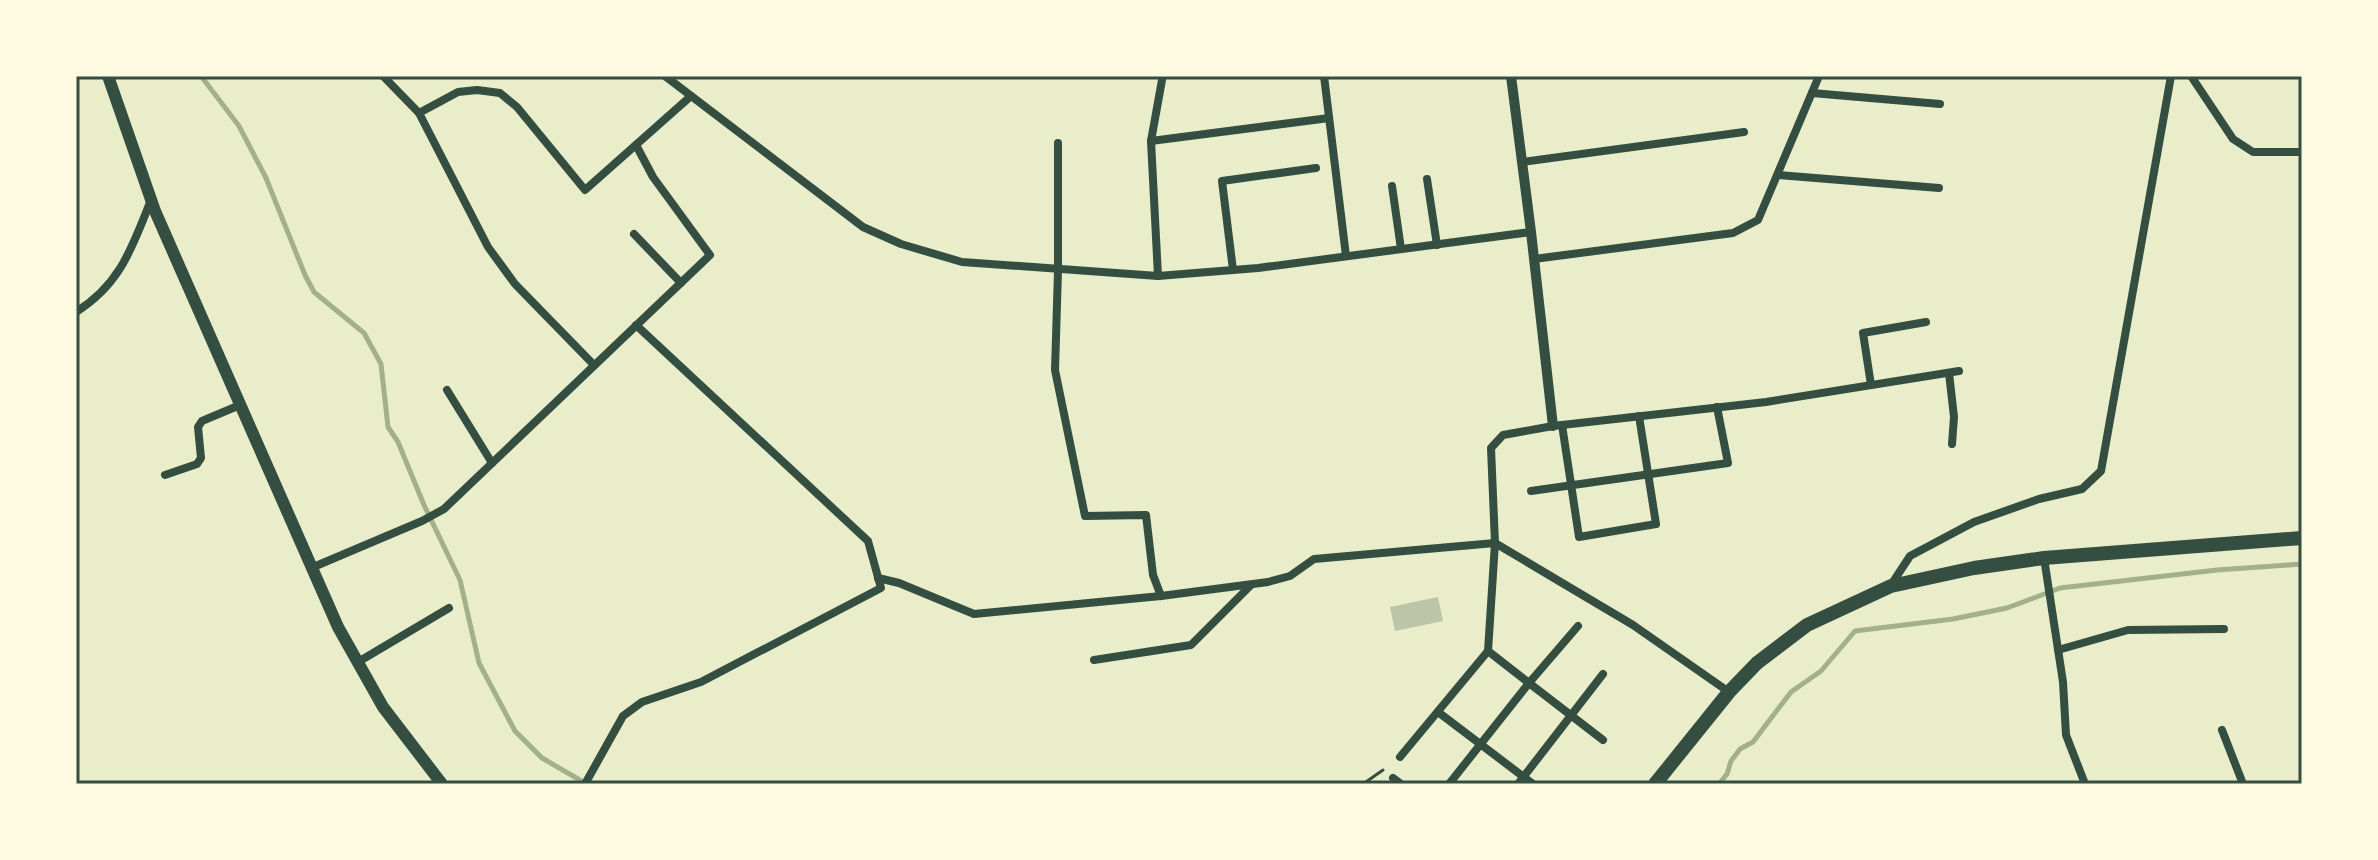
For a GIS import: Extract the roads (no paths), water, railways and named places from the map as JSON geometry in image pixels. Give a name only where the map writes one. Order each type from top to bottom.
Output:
[{"type":"highway","points":[[1655,784],[1729,692],[1757,663],[1807,625],[1891,586],[1974,568],[2044,558],[2302,538]]},
{"type":"main road","points":[[108,76],[151,200],[338,627],[383,707],[442,784]]},
{"type":"street","points":[[383,76],[419,113],[488,247],[515,284],[594,365]]},
{"type":"street","points":[[665,76],[863,227],[901,244],[962,262],[1158,276],[1233,270],[1531,232]]},
{"type":"street","points":[[1324,76],[1346,256]]},
{"type":"street","points":[[1511,76],[1557,425],[1579,537],[1656,524],[1639,416]]},
{"type":"street","points":[[1534,259],[1733,233],[1758,220],[1819,76]]},
{"type":"street","points":[[1891,586],[1910,556],[1974,522],[2039,499],[2082,489],[2101,471],[2171,76]]},
{"type":"street","points":[[2191,76],[2233,139],[2243,146],[2253,152],[2302,152]]},
{"type":"street","points":[[1158,276],[1151,141],[1162,80]]},
{"type":"street","points":[[419,113],[458,92],[477,90],[500,93],[517,107],[585,190],[691,96]]},
{"type":"street","points":[[1812,93],[1940,104]]},
{"type":"street","points":[[1151,141],[1329,118]]},
{"type":"street","points":[[1522,162],[1744,132]]},
{"type":"street","points":[[1058,143],[1055,370],[1085,516],[1146,515],[1153,575],[1161,596]]},
{"type":"street","points":[[311,568],[444,509],[710,255],[653,177],[636,145]]},
{"type":"street","points":[[1233,270],[1222,181],[1316,168]]},
{"type":"street","points":[[1778,175],[1939,188]]},
{"type":"street","points":[[1427,179],[1437,245]]},
{"type":"street","points":[[1392,186],[1401,249]]},
{"type":"street","points":[[76,312],[96,300],[121,270],[151,200]]},
{"type":"street","points":[[634,234],[681,283]]},
{"type":"street","points":[[1871,385],[1863,333],[1926,322]]},
{"type":"street","points":[[587,782],[623,716],[642,702],[701,682],[881,588],[868,541],[636,325]]},
{"type":"street","points":[[1400,757],[1488,651],[1495,543],[1491,448],[1503,435],[1557,425],[1717,407],[1954,372],[1952,444]]},
{"type":"street","points":[[447,390],[492,463]]},
{"type":"street","points":[[165,475],[197,464],[201,458],[198,427],[202,421],[240,405]]},
{"type":"street","points":[[1531,491],[1728,463],[1717,407]]},
{"type":"street","points":[[878,578],[899,583],[974,614],[1251,584],[1290,576],[1314,559],[1495,543],[1633,625],[1729,692]]},
{"type":"street","points":[[2044,558],[2063,682],[2066,735],[2085,784]]},
{"type":"street","points":[[1094,660],[1191,645],[1251,584]]},
{"type":"street","points":[[358,662],[449,608]]},
{"type":"street","points":[[1449,784],[1578,626]]},
{"type":"street","points":[[2058,650],[2128,630],[2224,629]]},
{"type":"street","points":[[1488,651],[1603,740]]},
{"type":"street","points":[[1521,780],[1603,674]]},
{"type":"street","points":[[1438,712],[1482,744],[1521,780],[1533,784]]},
{"type":"street","points":[[2222,730],[2243,784]]},
{"type":"waterway","points":[[201,76],[239,126],[266,178],[314,292],[364,333],[381,364],[388,427],[398,442],[460,580],[479,663],[515,731],[542,758],[585,783]]},
{"type":"waterway","points":[[1719,784],[1740,749],[1753,742],[1791,692],[1821,671],[1855,631],[1953,619],[2007,608],[2060,588],[2217,570],[2302,564]]}]
